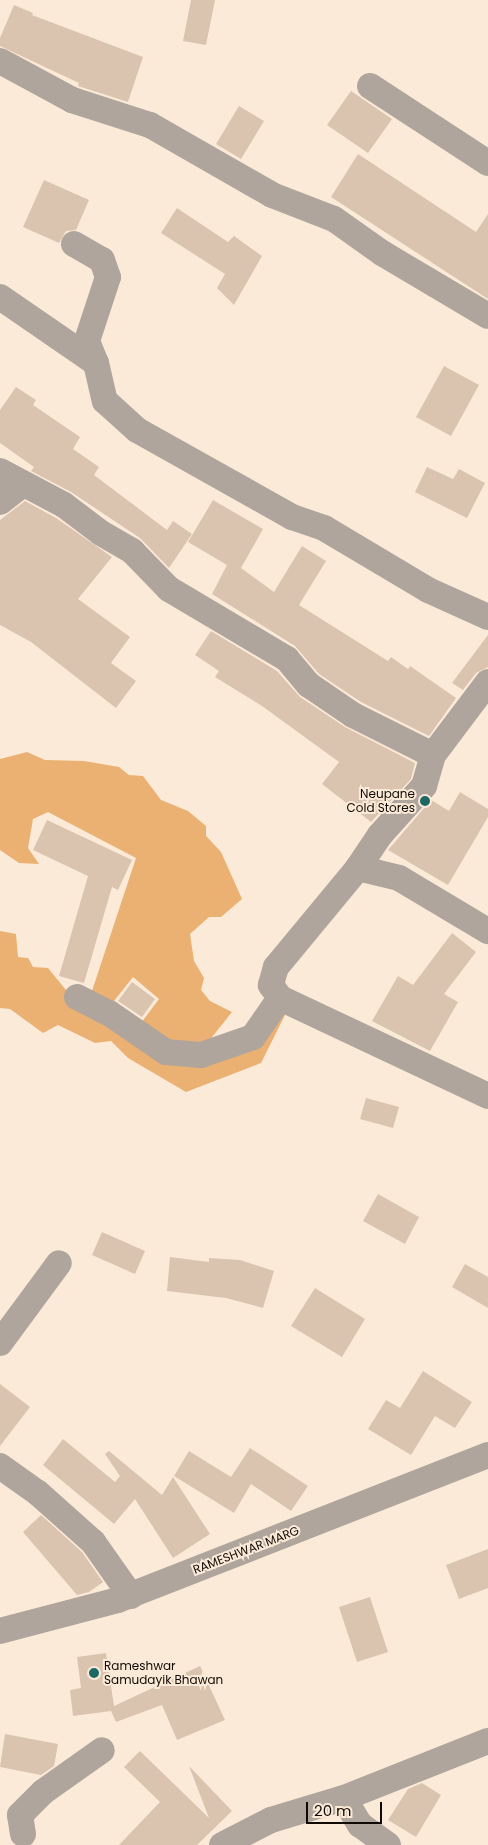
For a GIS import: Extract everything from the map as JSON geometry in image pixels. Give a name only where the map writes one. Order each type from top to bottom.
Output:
[{"type":"street","points":[[0,61],[72,100],[150,125],[272,195],[334,219],[382,253],[488,316]]},
{"type":"street","points":[[370,86],[488,163]]},
{"type":"street","points":[[74,244],[102,260],[108,277],[87,341],[96,363],[105,401],[137,430],[292,517],[324,528],[428,590],[488,617]]},
{"type":"street","points":[[0,297],[96,363]]},
{"type":"street","points":[[0,471],[22,485],[64,505],[101,533],[132,551],[169,589],[287,659],[309,685],[353,715],[433,756]]},
{"type":"street","points":[[0,502],[22,485]]},
{"type":"street","points":[[488,682],[433,756],[424,786],[380,836],[358,868],[276,967],[271,985],[280,998],[488,1096]]},
{"type":"street","points":[[358,868],[399,878],[488,931]]},
{"type":"street","points":[[77,997],[109,1013],[166,1052],[201,1055],[253,1037],[280,998]]},
{"type":"street","points":[[0,1344],[58,1263]]},
{"type":"street","name":"RAMESHWAR MARG","points":[[0,1631],[131,1596],[488,1455]]},
{"type":"street","points":[[0,1466],[94,1542],[131,1596]]},
{"type":"street","points":[[222,1845],[271,1820],[344,1798],[488,1740]]},
{"type":"street","points":[[28,1840],[20,1815],[43,1792],[102,1750]]},
{"type":"street","points":[[344,1798],[360,1825],[388,1845]]},
{"type":"street","points":[[0,1823],[28,1840]]},
{"type":"shaded area","points":[[27,752],[45,760],[84,761],[119,767],[129,775],[143,776],[161,800],[188,811],[206,826],[206,836],[221,852],[242,899],[221,917],[209,917],[190,934],[194,961],[204,978],[201,990],[210,1001],[232,1012],[205,1046],[186,1051],[138,1027],[159,999],[133,977],[110,1006],[91,994],[136,858],[48,812],[33,819],[28,848],[39,864],[19,863],[0,850],[0,759]]},
{"type":"shaded area","points":[[0,931],[16,934],[18,957],[28,958],[33,967],[48,968],[66,990],[181,1063],[288,1009],[261,1063],[186,1092],[128,1058],[111,1041],[95,1043],[58,1025],[43,1033],[10,1009],[0,1008]]},
{"type":"building","points":[[191,0],[215,0],[206,45],[183,41]]},
{"type":"building","points":[[14,5],[33,13],[32,15],[143,57],[128,102],[78,86],[79,83],[0,46],[0,38]]},
{"type":"building","points":[[351,91],[392,119],[368,153],[327,125]]},
{"type":"building","points":[[239,106],[264,121],[241,159],[216,144]]},
{"type":"building","points":[[358,154],[476,232],[488,214],[488,299],[331,197]]},
{"type":"building","points":[[44,180],[89,200],[76,230],[66,231],[59,243],[23,227]]},
{"type":"building","points":[[177,208],[228,242],[234,236],[262,256],[234,305],[217,288],[225,274],[161,233]]},
{"type":"building","points":[[444,366],[479,385],[451,436],[416,417]]},
{"type":"building","points":[[16,387],[36,400],[33,405],[80,437],[73,449],[99,467],[94,475],[167,530],[173,521],[192,534],[169,568],[140,538],[71,492],[31,471],[34,467],[0,443],[0,410]]},
{"type":"building","points":[[427,467],[453,479],[459,469],[485,483],[467,518],[415,492]]},
{"type":"building","points":[[213,500],[263,529],[241,568],[274,592],[302,546],[326,561],[299,605],[388,661],[391,657],[408,669],[410,666],[456,698],[429,736],[361,702],[319,674],[295,646],[212,594],[227,565],[188,542]]},
{"type":"building","points":[[25,501],[56,518],[112,557],[78,599],[130,637],[111,663],[136,681],[116,708],[31,642],[0,625],[0,520]]},
{"type":"building","points":[[211,631],[277,671],[300,697],[345,727],[415,763],[411,779],[371,822],[322,784],[339,762],[262,706],[215,677],[219,671],[195,655]]},
{"type":"building","points":[[488,635],[488,667],[476,673],[463,690],[452,683]]},
{"type":"building","points":[[460,792],[488,809],[488,817],[448,885],[388,850],[431,800],[449,811]]},
{"type":"building","points":[[47,820],[132,860],[118,890],[112,887],[84,983],[59,976],[88,876],[33,850]]},
{"type":"building","points":[[452,933],[476,952],[444,994],[458,1002],[430,1051],[372,1021],[398,976],[413,985]]},
{"type":"building","points":[[132,982],[155,999],[142,1017],[118,1001]]},
{"type":"building","points":[[366,1098],[399,1107],[393,1128],[360,1119]]},
{"type":"building","points":[[378,1194],[419,1217],[405,1244],[363,1221]]},
{"type":"building","points":[[102,1232],[145,1251],[135,1274],[92,1255]]},
{"type":"building","points":[[170,1257],[209,1262],[209,1258],[240,1260],[274,1271],[263,1308],[226,1298],[167,1291]]},
{"type":"building","points":[[465,1264],[488,1277],[488,1308],[452,1287]]},
{"type":"building","points":[[315,1288],[365,1319],[342,1357],[291,1326]]},
{"type":"building","points":[[423,1371],[472,1402],[455,1428],[435,1416],[411,1455],[368,1429],[386,1400],[400,1408]]},
{"type":"building","points":[[0,1384],[30,1407],[0,1446]]},
{"type":"building","points":[[63,1439],[115,1482],[120,1476],[105,1454],[109,1451],[162,1495],[173,1477],[210,1534],[173,1558],[135,1499],[114,1524],[43,1465]]},
{"type":"building","points":[[250,1448],[308,1486],[291,1511],[251,1484],[234,1513],[174,1476],[189,1451],[231,1477]]},
{"type":"building","points":[[41,1515],[82,1552],[103,1582],[89,1592],[77,1595],[23,1532]]},
{"type":"building","points":[[488,1549],[488,1588],[459,1599],[446,1565]]},
{"type":"building","points":[[370,1597],[388,1652],[357,1662],[339,1607]]},
{"type":"building","points":[[106,1653],[114,1706],[200,1666],[225,1720],[177,1740],[162,1705],[116,1722],[111,1711],[73,1716],[70,1690],[81,1688],[77,1657]]},
{"type":"building","points":[[5,1734],[58,1744],[54,1766],[41,1775],[0,1767]]},
{"type":"building","points":[[140,1751],[209,1818],[189,1766],[232,1811],[197,1845],[119,1845],[160,1802],[124,1767]]},
{"type":"building","points":[[422,1783],[441,1795],[416,1837],[388,1820],[408,1789]]},
{"type":"place","name":"Neupane Cold Stores","points":[[425,801]]},
{"type":"place","name":"Rameshwar Samudayik Bhawan","points":[[94,1673]]}]
